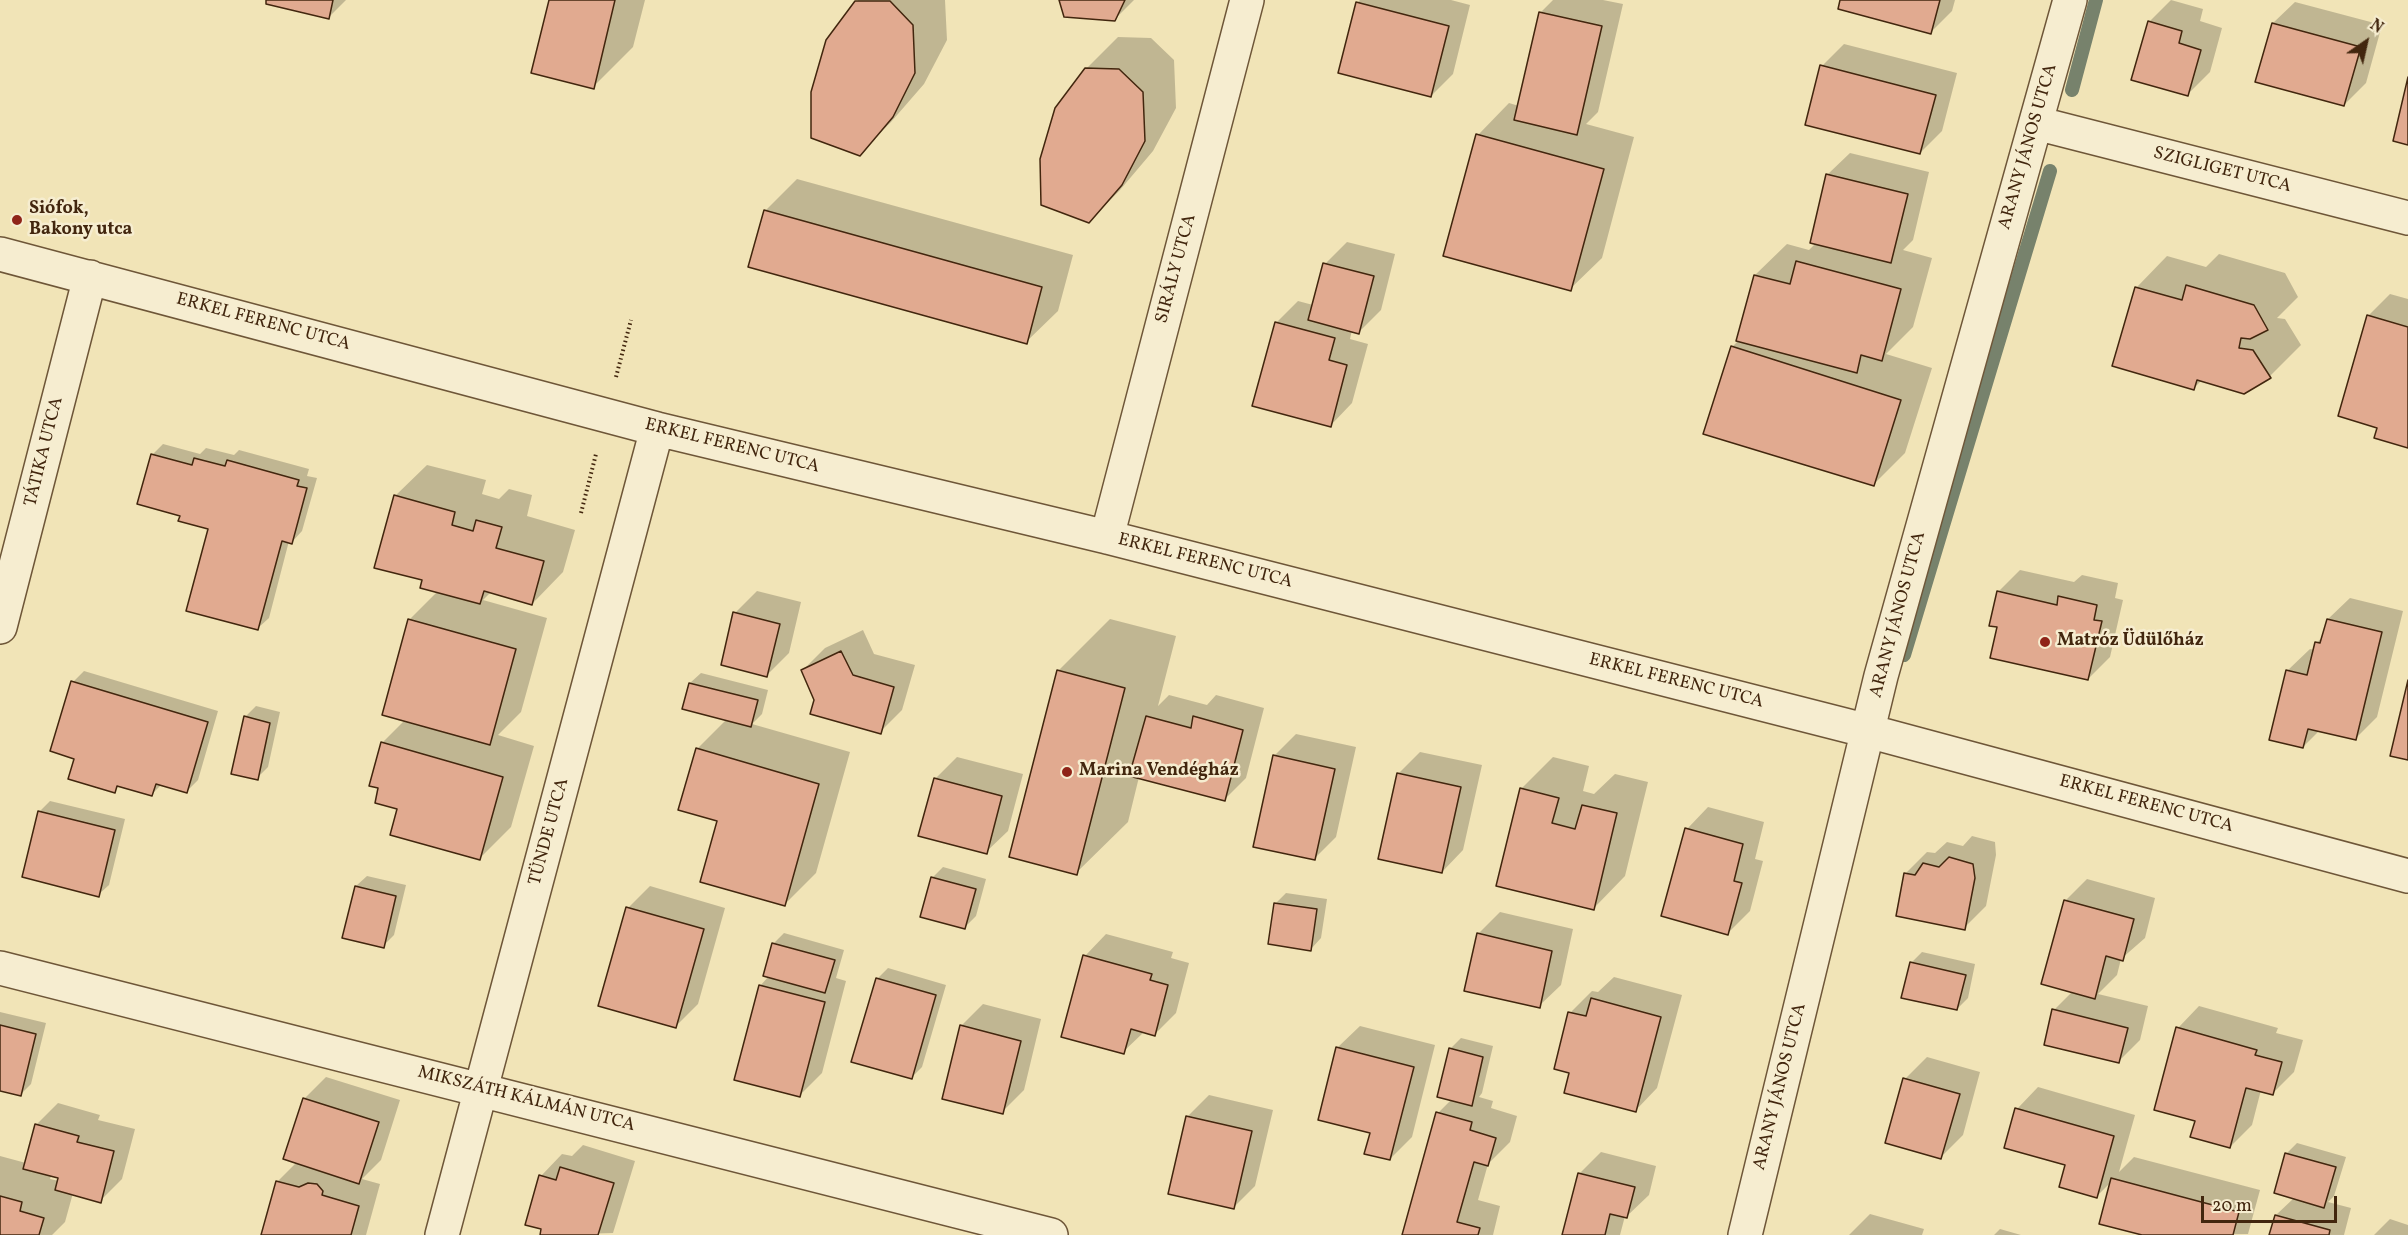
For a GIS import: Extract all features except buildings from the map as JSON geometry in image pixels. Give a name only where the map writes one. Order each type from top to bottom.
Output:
[{"type":"street","name":"SIRÁLY UTCA","points":[[1107,537],[1247,0]]},
{"type":"street","name":"ARANY JÁNOS UTCA","points":[[1745,1235],[1868,731],[2070,0]]},
{"type":"street","name":"SZIGLIGET UTCA","points":[[2036,123],[2408,218]]},
{"type":"street","name":"ERKEL FERENC UTCA","points":[[0,254],[657,429],[1107,537],[1868,731],[2408,876]]},
{"type":"street","name":"TÁTIKA UTCA","points":[[0,627],[90,277]]},
{"type":"street","name":"TÜNDE UTCA","points":[[442,1235],[657,429]]},
{"type":"street","name":"MIKSZÁTH KÁLMÁN UTCA","points":[[0,968],[1051,1235]]},
{"type":"waterway","points":[[2072,90],[2096,0]]},
{"type":"waterway","points":[[1904,655],[2050,171]]},
{"type":"place","name":"Siófok, Bakony utca","points":[[17,220]]},
{"type":"place","name":"Matróz Üdülőház","points":[[2045,642]]},
{"type":"place","name":"Marina Vendégház","points":[[1067,772]]}]
